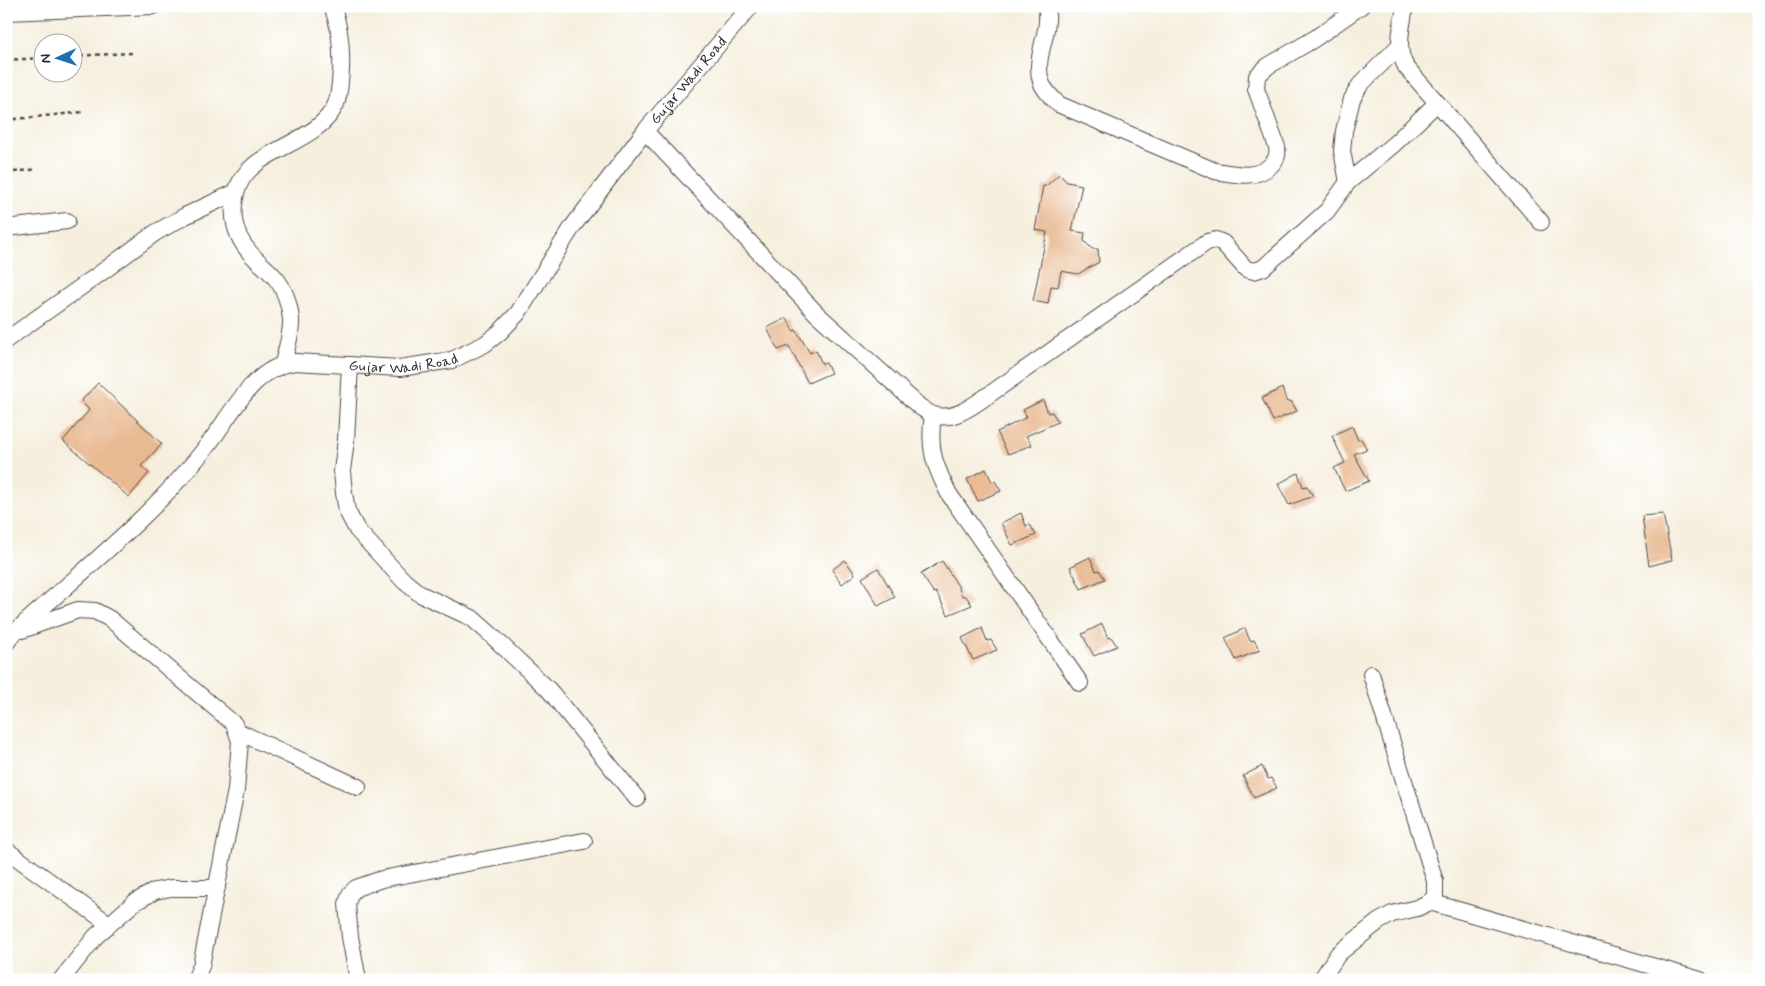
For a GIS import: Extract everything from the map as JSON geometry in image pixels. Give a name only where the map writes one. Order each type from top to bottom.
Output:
[{"type":"street","points":[[6,12],[154,6]]},
{"type":"street","points":[[283,364],[291,328],[287,302],[282,287],[276,278],[244,247],[237,234],[234,209],[236,192],[241,179],[253,166],[321,125],[336,104],[341,64],[337,18],[332,6]]},
{"type":"street","name":"Gujar Wadi Road","points":[[11,638],[135,525],[199,458],[256,380],[268,371],[283,364],[295,362],[400,368],[452,360],[485,344],[500,332],[518,313],[573,226],[645,131],[751,6]]},
{"type":"street","points":[[1046,6],[1048,15],[1047,29],[1040,56],[1041,82],[1058,104],[1215,171],[1243,175],[1258,174],[1266,170],[1278,155],[1277,147],[1256,90],[1257,76],[1268,66],[1314,39],[1361,6]]},
{"type":"street","points":[[1405,6],[1399,46],[1400,57],[1406,67],[1541,222]]},
{"type":"street","points":[[1348,182],[1342,151],[1344,131],[1352,99],[1360,85],[1399,46]]},
{"type":"street","points":[[645,131],[817,314],[920,406],[934,415],[944,416],[962,412],[990,394],[1207,242],[1216,240],[1223,243],[1250,271],[1264,268],[1327,211],[1348,182],[1394,144],[1437,103]]},
{"type":"street","points":[[6,340],[98,276],[155,232],[236,192]]},
{"type":"street","points":[[6,228],[67,220]]},
{"type":"street","points":[[350,366],[346,440],[342,471],[347,511],[357,530],[398,575],[420,594],[472,618],[496,639],[549,690],[637,799]]},
{"type":"street","points":[[934,415],[931,432],[932,451],[936,468],[949,494],[1080,683]]},
{"type":"street","points":[[11,638],[78,610],[95,612],[110,619],[234,724],[240,741],[237,783],[200,975]]},
{"type":"street","points":[[1322,980],[1338,954],[1378,922],[1392,914],[1417,908],[1430,902],[1435,896],[1435,882],[1371,674]]},
{"type":"street","points":[[237,731],[358,786]]},
{"type":"street","points":[[358,980],[350,937],[347,904],[350,894],[356,888],[382,879],[584,841]]},
{"type":"street","points":[[6,850],[109,924]]},
{"type":"street","points":[[61,980],[96,936],[135,902],[155,891],[170,888],[217,888]]},
{"type":"street","points":[[1430,902],[1700,980]]},
{"type":"path","points":[[82,56],[132,53]]},
{"type":"path","points":[[6,60],[32,59]]},
{"type":"path","points":[[6,120],[83,112]]},
{"type":"path","points":[[6,172],[37,169]]},
{"type":"building","points":[[1059,174],[1067,182],[1082,185],[1072,231],[1085,233],[1084,241],[1092,249],[1098,249],[1099,262],[1078,274],[1061,271],[1058,287],[1051,286],[1048,304],[1033,301],[1047,232],[1035,230],[1043,186],[1046,186]]},
{"type":"building","points":[[787,318],[793,331],[796,330],[810,353],[816,350],[822,364],[826,363],[831,373],[808,383],[789,346],[778,350],[767,328]]},
{"type":"building","points":[[98,383],[162,444],[141,466],[149,473],[129,497],[63,441],[89,410],[81,401]]},
{"type":"building","points":[[1282,388],[1287,402],[1291,401],[1297,411],[1273,421],[1262,398]]},
{"type":"building","points":[[1043,400],[1048,413],[1052,412],[1058,422],[1026,436],[1032,445],[1008,454],[997,432],[1027,417],[1023,410]]},
{"type":"building","points":[[1352,426],[1358,440],[1361,439],[1367,449],[1354,454],[1369,481],[1345,491],[1334,468],[1345,463],[1332,436]]},
{"type":"building","points":[[986,469],[992,482],[995,481],[1001,491],[978,501],[967,479]]},
{"type":"building","points":[[1298,473],[1303,487],[1307,486],[1313,496],[1289,505],[1278,484]]},
{"type":"building","points":[[1021,513],[1026,526],[1030,525],[1036,535],[1012,545],[1001,523]]},
{"type":"building","points":[[1663,514],[1672,560],[1649,566],[1642,516]]},
{"type":"building","points":[[1090,557],[1096,571],[1099,570],[1105,579],[1081,589],[1070,567]]},
{"type":"building","points":[[845,560],[855,574],[842,584],[832,570]]},
{"type":"building","points":[[942,561],[962,596],[966,596],[972,605],[948,615],[936,592],[934,593],[921,574]]},
{"type":"building","points":[[878,568],[895,597],[878,606],[862,578]]},
{"type":"building","points":[[1102,624],[1108,638],[1111,637],[1117,646],[1094,656],[1082,634]]},
{"type":"building","points":[[982,628],[987,641],[991,640],[997,650],[973,660],[962,638]]},
{"type":"building","points":[[1245,628],[1250,641],[1254,640],[1260,650],[1236,660],[1225,638]]},
{"type":"building","points":[[1262,766],[1268,779],[1271,778],[1277,788],[1254,798],[1243,776]]}]
